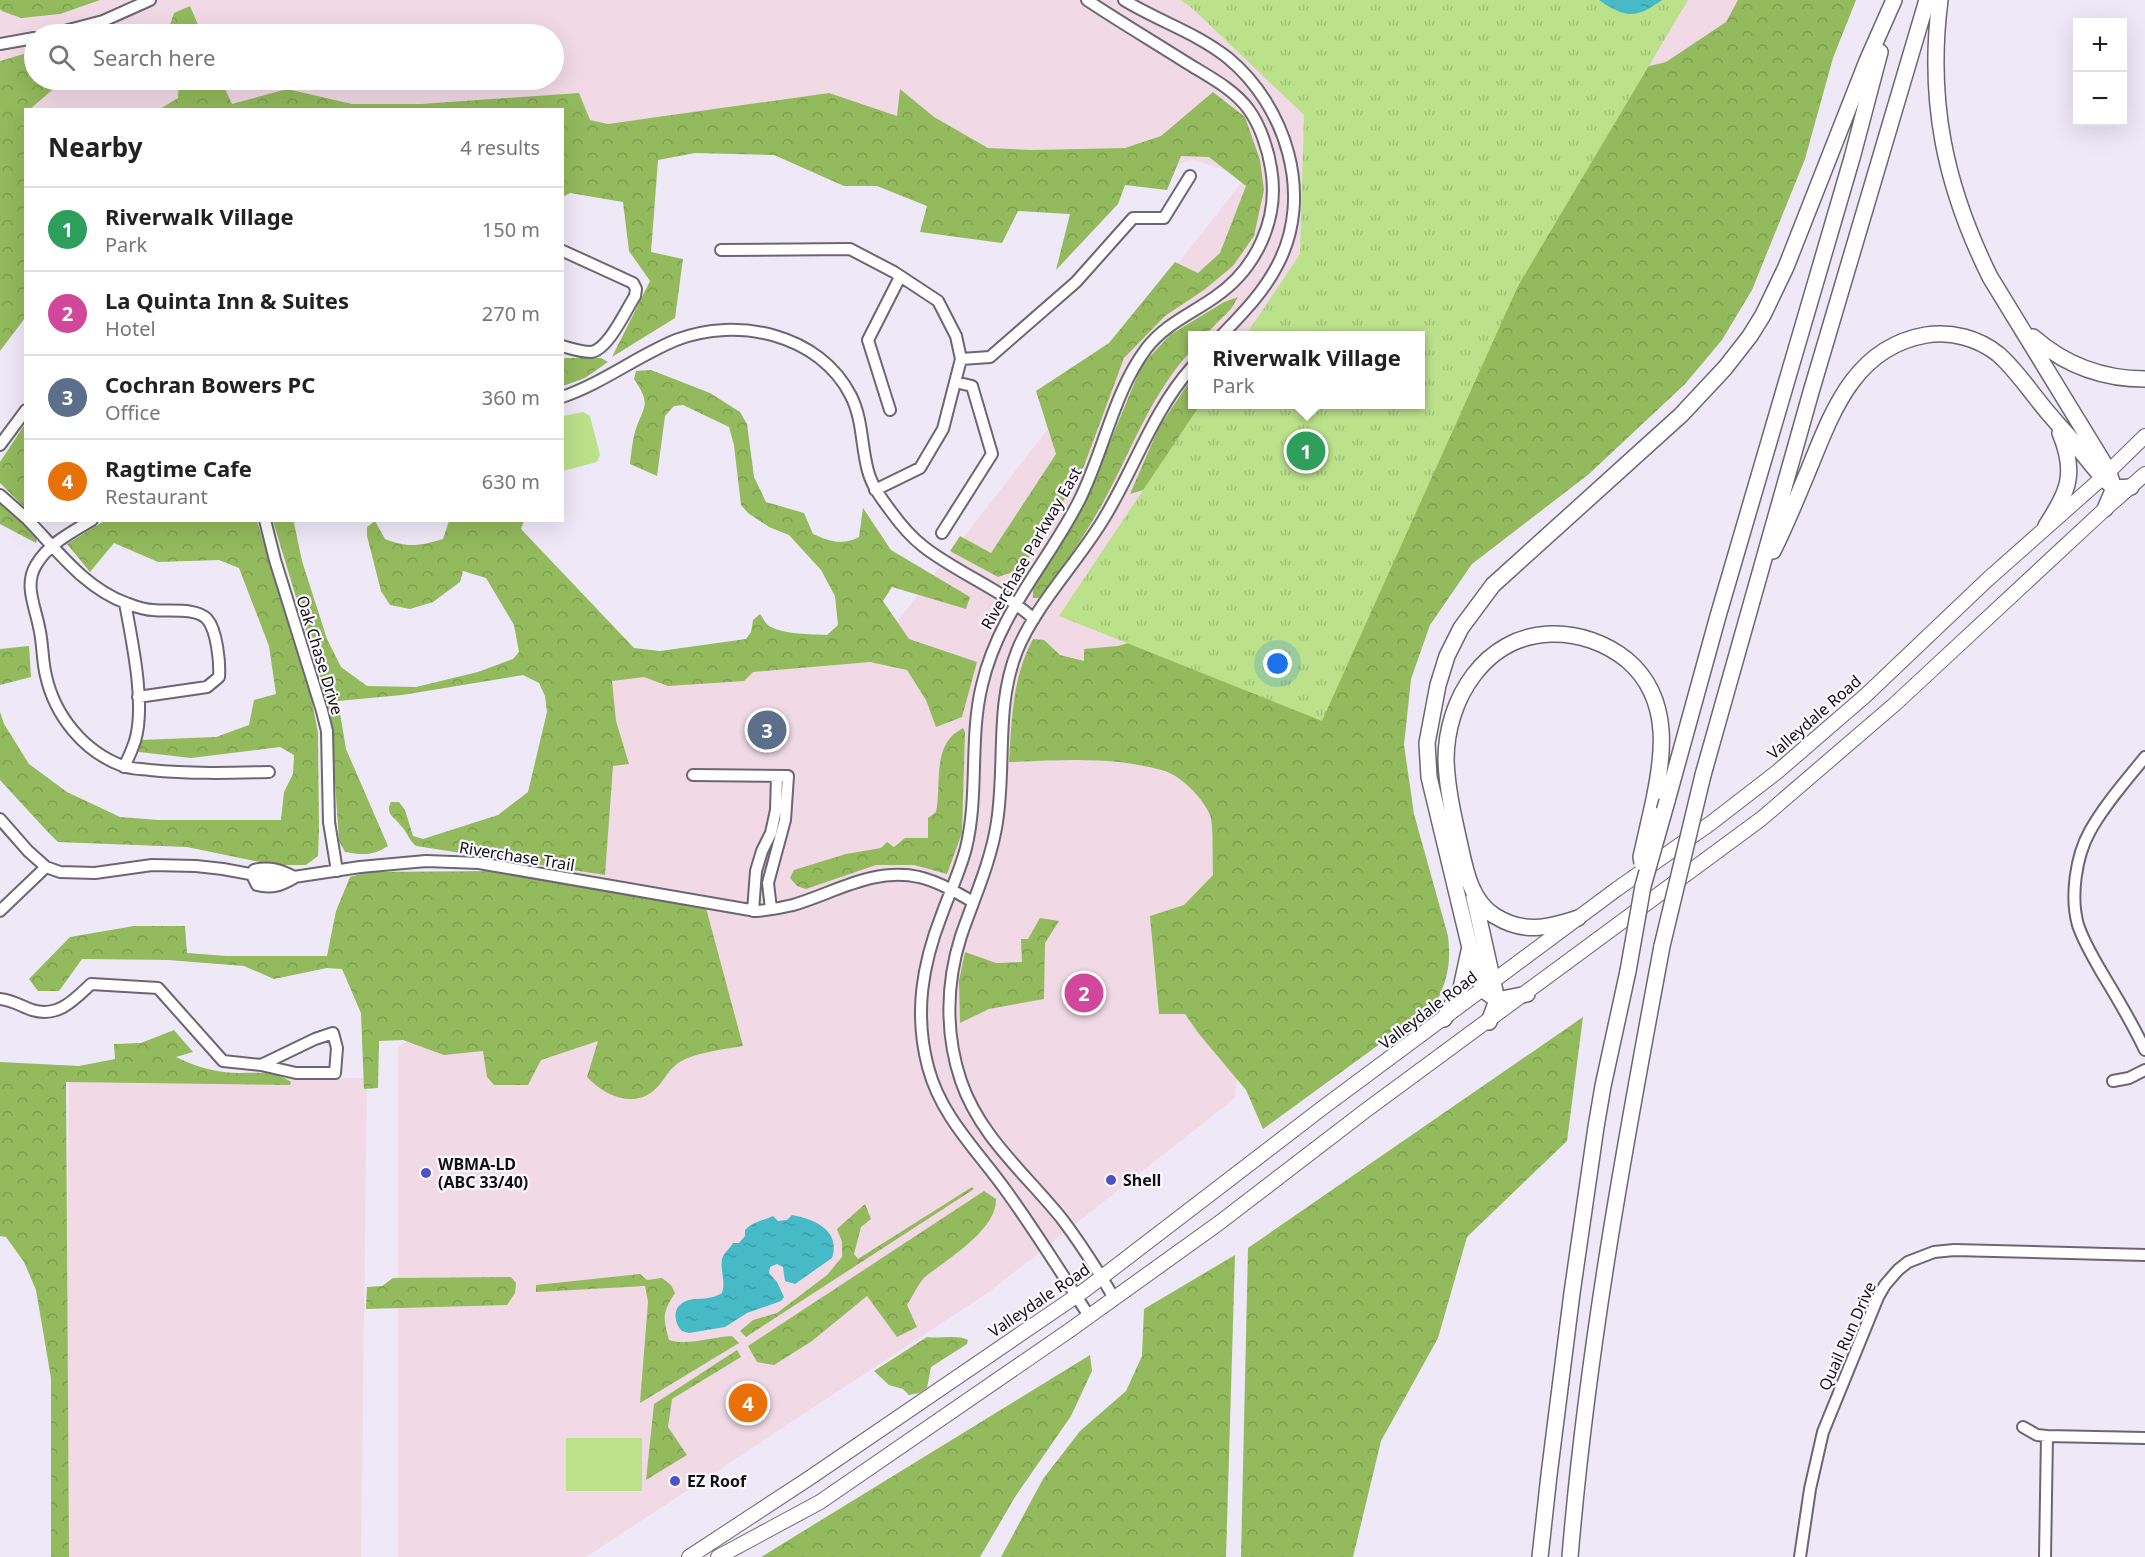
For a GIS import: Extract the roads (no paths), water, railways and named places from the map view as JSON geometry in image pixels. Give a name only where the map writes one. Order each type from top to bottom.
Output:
[{"type":"highway","points":[[1540,1557],[1572,1293],[1596,1127],[1659,804],[1718,616],[1852,158],[1894,0]]},
{"type":"highway","points":[[1489,1022],[1497,1000],[1470,948],[1429,777],[1427,743],[1438,685],[1447,656],[1461,628],[1492,585],[1681,415],[1725,368],[1750,336],[1775,293],[1867,61],[1894,0]]},
{"type":"highway","points":[[1570,1557],[1587,1398],[1607,1251],[1625,1141],[1662,946],[1703,775],[1759,574],[1927,0]]},
{"type":"highway","points":[[1941,0],[1935,72],[1940,128],[1951,182],[1976,250],[1990,278],[2108,479],[2105,509]]},
{"type":"highway","points":[[2022,329],[2046,348],[2075,365],[2106,376],[2145,379]]},
{"type":"highway","points":[[1759,574],[1788,521],[1838,402],[1861,370],[1887,349],[1903,340],[1935,334],[1966,337],[1984,345],[2013,369],[2057,425],[2108,479],[2131,487]]},
{"type":"highway","points":[[2046,526],[2064,496],[2068,482],[2067,449],[2057,425]]},
{"type":"highway","points":[[1489,985],[1472,891],[1450,800],[1446,760],[1453,715],[1465,687],[1478,667],[1504,648],[1529,637],[1543,634],[1574,636],[1607,647],[1629,662],[1646,685],[1659,717],[1662,738],[1659,804]]},
{"type":"highway","points":[[1472,891],[1489,911],[1518,926],[1542,928],[1578,918]]},
{"type":"highway","points":[[1444,1018],[1461,988],[1470,948]]},
{"type":"highway","points":[[1497,1000],[1527,994]]},
{"type":"main road","name":"Valleydale Road","points":[[689,1557],[811,1477],[1102,1278],[1321,1109],[1578,918],[1711,823],[1808,746],[1865,696],[2046,526],[2108,479],[2145,436]]},
{"type":"main road","points":[[718,1557],[820,1502],[1089,1316],[1219,1223],[1793,794],[1921,681],[2145,474]]},
{"type":"street","points":[[91,24],[150,0]]},
{"type":"street","name":"Riverchase Parkway East","points":[[1087,0],[1238,97],[1249,110],[1265,144],[1271,168],[1271,205],[1262,240],[1246,269],[1220,294],[1171,324],[1155,338],[1135,365],[1079,501],[1016,602],[995,643],[980,692],[975,722],[968,840],[961,867],[929,948],[922,984],[921,1029],[931,1078],[952,1122],[1039,1236],[1089,1316]]},
{"type":"street","points":[[1124,0],[1204,42],[1237,66],[1270,108],[1287,152],[1293,172],[1294,194],[1292,222],[1283,253],[1264,288],[1225,331]]},
{"type":"street","points":[[0,44],[24,40]]},
{"type":"street","points":[[961,359],[990,357],[1076,282],[1133,218],[1164,218],[1190,176]]},
{"type":"street","points":[[722,250],[850,249],[938,301],[956,336],[961,359],[943,429],[920,468],[875,490]]},
{"type":"street","points":[[564,251],[633,283],[636,289],[635,296],[603,347],[593,352],[564,347]]},
{"type":"street","points":[[890,410],[868,340],[900,277]]},
{"type":"street","points":[[564,396],[588,387],[625,365],[689,336],[734,331],[773,334],[799,344],[813,352],[838,375],[849,393],[859,417],[868,471],[875,490],[906,531],[922,546],[1016,602],[1034,619]]},
{"type":"street","points":[[1114,1298],[1061,1218],[989,1135],[977,1117],[961,1082],[951,1039],[949,1000],[956,952],[990,856],[997,824],[1004,705],[1009,672],[1025,634],[1098,529],[1165,401],[1188,372]]},
{"type":"street","points":[[942,532],[992,454],[972,386],[955,382]]},
{"type":"street","points":[[0,445],[24,413]]},
{"type":"street","points":[[0,495],[24,516]]},
{"type":"street","points":[[30,522],[77,573],[98,589],[125,603],[150,610],[197,613],[206,618],[211,625],[220,663],[219,677],[207,687],[138,696]]},
{"type":"street","points":[[89,522],[52,546],[35,566],[29,588],[40,629],[46,677],[59,711],[69,727],[94,750],[124,767],[167,772],[268,772]]},
{"type":"street","name":"Oak Chase Drive","points":[[266,522],[327,731],[329,822],[337,871]]},
{"type":"street","points":[[124,767],[135,741],[139,718],[125,603]]},
{"type":"street","points":[[2145,757],[2105,807],[2089,833],[2080,859],[2076,890],[2079,926],[2094,960],[2145,1050]]},
{"type":"street","points":[[693,775],[782,776]]},
{"type":"street","points":[[771,909],[768,883],[785,820],[782,776]]},
{"type":"street","points":[[753,911],[756,870],[771,833],[782,776]]},
{"type":"street","points":[[0,819],[28,851],[46,867],[60,872],[95,873],[152,865],[196,866],[252,875]]},
{"type":"street","name":"Riverchase Trail","points":[[294,877],[426,861],[468,862],[753,911],[793,905],[861,880],[882,876],[918,877],[952,890],[974,902]]},
{"type":"street","points":[[0,911],[46,867]]},
{"type":"street","points":[[252,875],[254,870],[271,878],[280,886],[294,877],[281,870],[271,878],[257,885],[252,875]]},
{"type":"street","points":[[0,999],[9,1000],[35,1011],[50,1011],[70,1004],[91,984],[158,988],[223,1061],[261,1065],[296,1073],[335,1073],[337,1048],[333,1033],[315,1039],[261,1065]]},
{"type":"street","points":[[2113,1081],[2129,1078],[2145,1070]]},
{"type":"street","name":"Quail Run Drive","points":[[1800,1557],[1810,1489],[1823,1432],[1878,1297],[1898,1270],[1922,1256],[1954,1250],[2145,1255]]},
{"type":"street","points":[[2023,1427],[2037,1435],[2047,1436],[2145,1438]]},
{"type":"street","points":[[2045,1557],[2047,1436]]},
{"type":"water","points":[[1599,0],[1662,0],[1645,11],[1630,14],[1616,10]]},
{"type":"water","points":[[792,1215],[809,1219],[829,1233],[834,1248],[832,1258],[795,1284],[785,1281],[783,1267],[777,1264],[770,1267],[769,1273],[777,1282],[784,1297],[781,1301],[747,1313],[725,1327],[689,1333],[682,1331],[676,1320],[678,1308],[688,1300],[717,1296],[722,1293],[722,1259],[733,1243],[739,1243],[745,1236],[745,1230],[773,1216],[778,1221],[787,1220]]},
{"type":"place","name":"Riverwalk Village","points":[[1306,451]]},
{"type":"place","name":"Cochran Bowers PC","points":[[767,730]]},
{"type":"place","name":"La Quinta Inn & Suites","points":[[1084,993]]},
{"type":"place","name":"WBMA-LD (ABC 33/40)","points":[[426,1173]]},
{"type":"place","name":"Shell","points":[[1111,1180]]},
{"type":"place","name":"Ragtime Cafe","points":[[748,1403]]},
{"type":"place","name":"EZ Roof","points":[[675,1481]]}]
